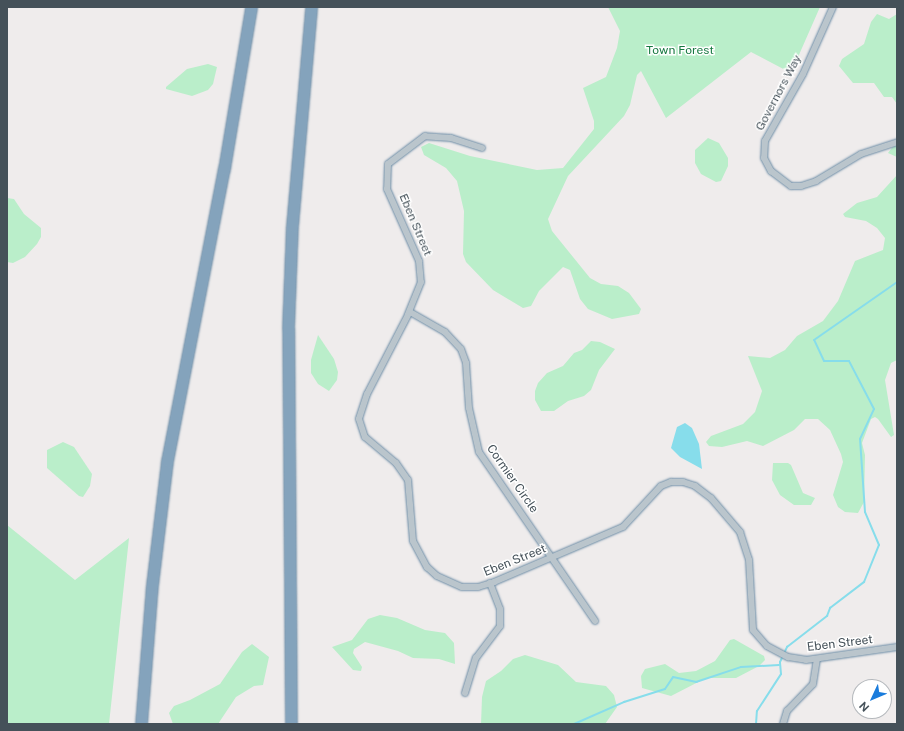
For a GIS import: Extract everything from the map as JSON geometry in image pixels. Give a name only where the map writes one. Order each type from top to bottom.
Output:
[{"type":"highway","points":[[141,724],[152,585],[167,461],[224,169],[251,7]]},
{"type":"highway","points":[[290,724],[286,434],[288,313],[292,226],[311,7]]},
{"type":"street","name":"Governors Way","points":[[833,7],[803,74],[765,141],[764,158],[771,171],[791,186],[801,186],[816,181],[861,154],[897,142]]},
{"type":"street","name":"Eben Street","points":[[482,148],[451,138],[426,136],[388,164],[387,189],[412,243],[421,268],[420,289],[410,312],[366,394],[359,412],[360,425],[365,437],[396,463],[408,480],[413,541],[427,567],[437,576],[456,585],[478,587],[554,557],[623,527],[661,486],[677,481],[690,483],[721,508],[740,532],[749,560],[753,630],[767,646],[788,657],[817,660],[897,647]]},
{"type":"street","name":"Cormier Circle","points":[[410,312],[445,332],[461,349],[466,363],[469,408],[475,444],[483,459],[554,557],[595,620]]},
{"type":"street","points":[[466,693],[476,658],[500,626],[500,610],[490,583]]},
{"type":"street","points":[[783,724],[787,711],[813,684],[817,660]]},
{"type":"green space","name":"Town Forest","points":[[608,7],[820,7],[791,73],[751,52],[666,118],[641,71],[637,75],[630,105],[624,116],[568,176],[548,219],[552,231],[590,278],[601,284],[618,286],[629,293],[641,309],[639,314],[612,319],[588,309],[580,299],[570,270],[563,267],[539,291],[531,306],[523,308],[493,290],[466,262],[463,254],[464,211],[457,181],[446,168],[424,155],[421,147],[429,143],[470,156],[537,170],[563,168],[594,129],[594,121],[583,88],[606,77],[617,48],[620,31]]},
{"type":"green space","points":[[877,14],[889,19],[897,14],[897,104],[892,97],[884,97],[874,83],[853,83],[839,66],[842,59],[864,44],[871,22]]},
{"type":"green space","points":[[208,64],[217,67],[213,84],[208,90],[192,96],[166,89],[166,87],[187,69]]},
{"type":"green space","points":[[708,138],[719,143],[728,158],[728,166],[721,181],[716,182],[701,174],[695,163],[695,150]]},
{"type":"green space","points":[[897,141],[897,157],[888,153]]},
{"type":"green space","points":[[897,175],[897,360],[891,363],[885,380],[894,435],[891,437],[878,419],[875,417],[871,419],[862,443],[865,455],[864,502],[858,513],[845,512],[838,507],[833,495],[843,462],[841,454],[830,430],[818,419],[805,419],[794,430],[763,446],[747,441],[722,447],[709,446],[706,442],[711,436],[743,424],[755,412],[762,391],[748,356],[770,358],[785,350],[797,336],[823,321],[838,301],[855,261],[883,250],[885,238],[877,228],[866,221],[845,217],[843,214],[857,203],[877,197]]},
{"type":"green space","points":[[7,198],[14,199],[24,214],[41,228],[41,237],[37,244],[25,257],[13,263],[7,262]]},
{"type":"green space","points":[[318,335],[334,359],[338,372],[337,380],[329,391],[318,384],[311,373],[311,360]]},
{"type":"green space","points":[[591,341],[600,342],[615,349],[599,370],[591,390],[584,396],[568,401],[554,411],[541,411],[535,400],[535,391],[538,383],[547,373],[563,366],[574,353],[582,350]]},
{"type":"green space","points":[[63,442],[74,447],[92,474],[90,486],[83,497],[79,496],[47,468],[47,450]]},
{"type":"green space","points":[[773,463],[788,463],[791,465],[803,493],[815,498],[811,505],[794,505],[780,495],[772,480]]},
{"type":"green space","points":[[7,525],[75,580],[129,538],[109,724],[7,724]]},
{"type":"green space","points":[[380,615],[397,618],[425,630],[445,633],[454,643],[455,664],[439,659],[413,658],[398,651],[365,642],[354,649],[353,653],[362,667],[361,671],[353,670],[332,647],[352,640],[368,619]]},
{"type":"green space","points":[[734,639],[764,656],[765,660],[759,666],[736,678],[706,678],[671,696],[642,688],[641,676],[645,669],[665,664],[679,673],[696,671],[715,661],[730,640]]},
{"type":"green space","points":[[252,644],[269,657],[263,685],[254,686],[236,697],[218,724],[173,724],[169,713],[174,706],[190,700],[220,684],[242,652]]},
{"type":"green space","points":[[525,655],[558,665],[576,682],[606,686],[614,695],[617,707],[605,724],[481,724],[482,697],[486,681],[501,671],[513,659]]},
{"type":"water","points":[[685,423],[692,428],[699,444],[702,469],[680,457],[671,448],[677,427]]},
{"type":"waterway","points":[[756,724],[757,711],[781,674],[780,662],[787,647],[827,616],[830,608],[864,582],[879,545],[865,512],[860,439],[874,409],[849,361],[824,361],[814,340],[897,282]]},
{"type":"waterway","points":[[574,724],[624,702],[665,689],[673,677],[696,682],[741,667],[779,665]]}]
